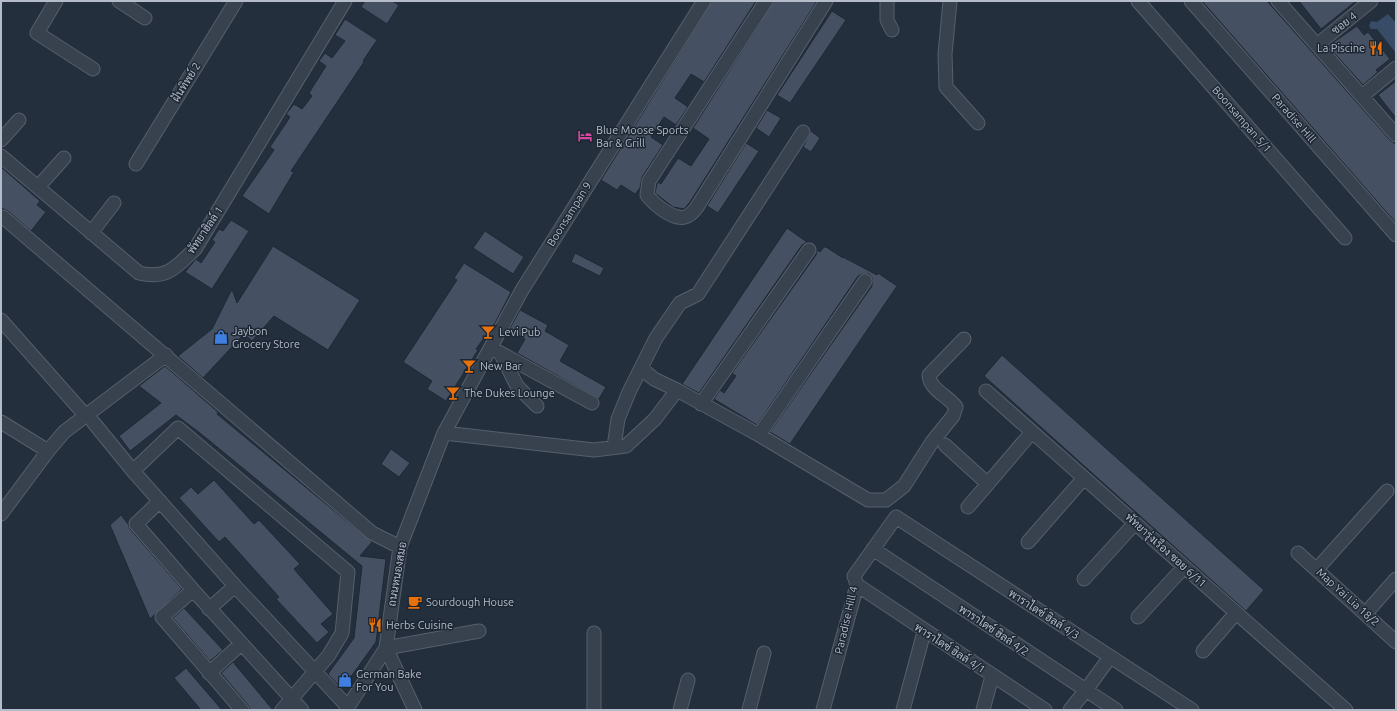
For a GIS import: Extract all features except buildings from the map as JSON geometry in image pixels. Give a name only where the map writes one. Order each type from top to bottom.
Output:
[{"type":"street","points":[[56,1],[37,33],[93,69]]},
{"type":"street","points":[[119,1],[145,18]]},
{"type":"street","name":"ฝันทิพย์ 2","points":[[136,164],[236,1]]},
{"type":"street","name":"พัทยาฮิลล์ 1","points":[[1,156],[139,273],[150,276],[173,270],[195,249],[345,1]]},
{"type":"street","name":"Boonsampan 9","points":[[444,433],[496,351],[522,290],[704,1]]},
{"type":"street","points":[[766,1],[649,181],[647,194],[650,199],[676,217],[684,218],[690,215],[697,207],[826,1]]},
{"type":"street","points":[[887,1],[886,20],[892,30]]},
{"type":"street","points":[[950,1],[945,54],[946,87],[978,122]]},
{"type":"street","name":"Boonsampan 5/1","points":[[1138,1],[1345,238]]},
{"type":"street","name":"Paradise Hill","points":[[1191,1],[1396,235]]},
{"type":"street","points":[[1278,1],[1396,135]]},
{"type":"street","name":"ซอย 4","points":[[1317,44],[1371,1]]},
{"type":"street","points":[[1362,96],[1396,68]]},
{"type":"street","points":[[1,140],[19,120]]},
{"type":"street","points":[[614,448],[618,418],[629,392],[642,369],[656,338],[680,302],[698,294],[803,132]]},
{"type":"street","points":[[38,188],[64,158]]},
{"type":"street","points":[[90,233],[114,203]]},
{"type":"street","points":[[4,218],[166,355],[372,533],[400,547]]},
{"type":"street","points":[[701,404],[809,250]]},
{"type":"street","points":[[759,435],[865,281]]},
{"type":"street","points":[[1,320],[235,586],[316,672],[347,708]]},
{"type":"street","points":[[642,369],[654,379],[759,435],[868,500],[886,500],[904,486],[932,442],[953,416],[956,407],[951,400],[932,385],[929,375],[964,339]]},
{"type":"street","points":[[496,351],[592,403]]},
{"type":"street","points":[[496,351],[517,386],[537,406]]},
{"type":"street","points":[[1,514],[64,432],[89,419],[166,355]]},
{"type":"street","points":[[444,433],[594,450],[626,446],[655,418],[677,390]]},
{"type":"street","name":"พัทยารุ่งเรือง ซอย 6/11","points":[[986,391],[1346,710]]},
{"type":"street","points":[[1,422],[48,451]]},
{"type":"street","points":[[133,471],[178,428],[348,572],[342,633],[329,655],[316,672],[282,710]]},
{"type":"street","points":[[968,507],[1032,432]]},
{"type":"street","name":"ถนนหนองสมอ","points":[[347,708],[386,648],[400,547],[444,433]]},
{"type":"street","points":[[945,445],[988,484]]},
{"type":"street","points":[[1028,542],[1084,478]]},
{"type":"street","points":[[1317,569],[1387,491]]},
{"type":"street","points":[[160,501],[136,524],[241,644],[302,710]]},
{"type":"street","name":"Paradise Hill 4","points":[[823,710],[857,585],[854,576],[896,517]]},
{"type":"street","name":"พาราไดซ์ ฮิลล์ 4/3","points":[[896,517],[1192,710]]},
{"type":"street","points":[[1084,579],[1135,523]]},
{"type":"street","name":"พาราไดซ์ ฮิลล์ 4/2","points":[[873,549],[1116,710]]},
{"type":"street","name":"Map Yai Lia 18/2","points":[[1298,553],[1366,613],[1396,642]]},
{"type":"street","points":[[1138,616],[1184,566]]},
{"type":"street","points":[[1366,613],[1396,579]]},
{"type":"street","name":"พาราไดซ์ ฮิลล์ 4/1","points":[[857,585],[924,632],[1045,710]]},
{"type":"street","points":[[210,609],[235,586]]},
{"type":"street","points":[[193,590],[162,617],[242,710]]},
{"type":"street","points":[[1203,651],[1236,613]]},
{"type":"street","points":[[415,710],[386,648],[479,631]]},
{"type":"street","points":[[594,632],[594,710]]},
{"type":"street","points":[[903,710],[924,632]]},
{"type":"street","points":[[209,673],[241,644]]},
{"type":"street","points":[[749,710],[764,653]]},
{"type":"street","points":[[1070,710],[1110,657]]},
{"type":"street","points":[[983,710],[992,676]]},
{"type":"street","points":[[680,710],[688,680]]},
{"type":"water","points":[[1388,14],[1396,23],[1396,53],[1377,29],[1371,29],[1369,26],[1371,21],[1377,22]]},
{"type":"place","name":"La Piscine","points":[[1376,48]]},
{"type":"place","name":"Blue Moose Sports Bar & Grill","points":[[585,136]]},
{"type":"place","name":"Levi Pub","points":[[488,332]]},
{"type":"place","name":"Jaybon Grocery Store","points":[[221,337]]},
{"type":"place","name":"New Bar","points":[[469,366]]},
{"type":"place","name":"The Dukes Lounge","points":[[453,393]]},
{"type":"place","name":"Sourdough House","points":[[415,602]]},
{"type":"place","name":"Herbs Cuisine","points":[[375,625]]},
{"type":"place","name":"German Bake For You","points":[[345,680]]}]
